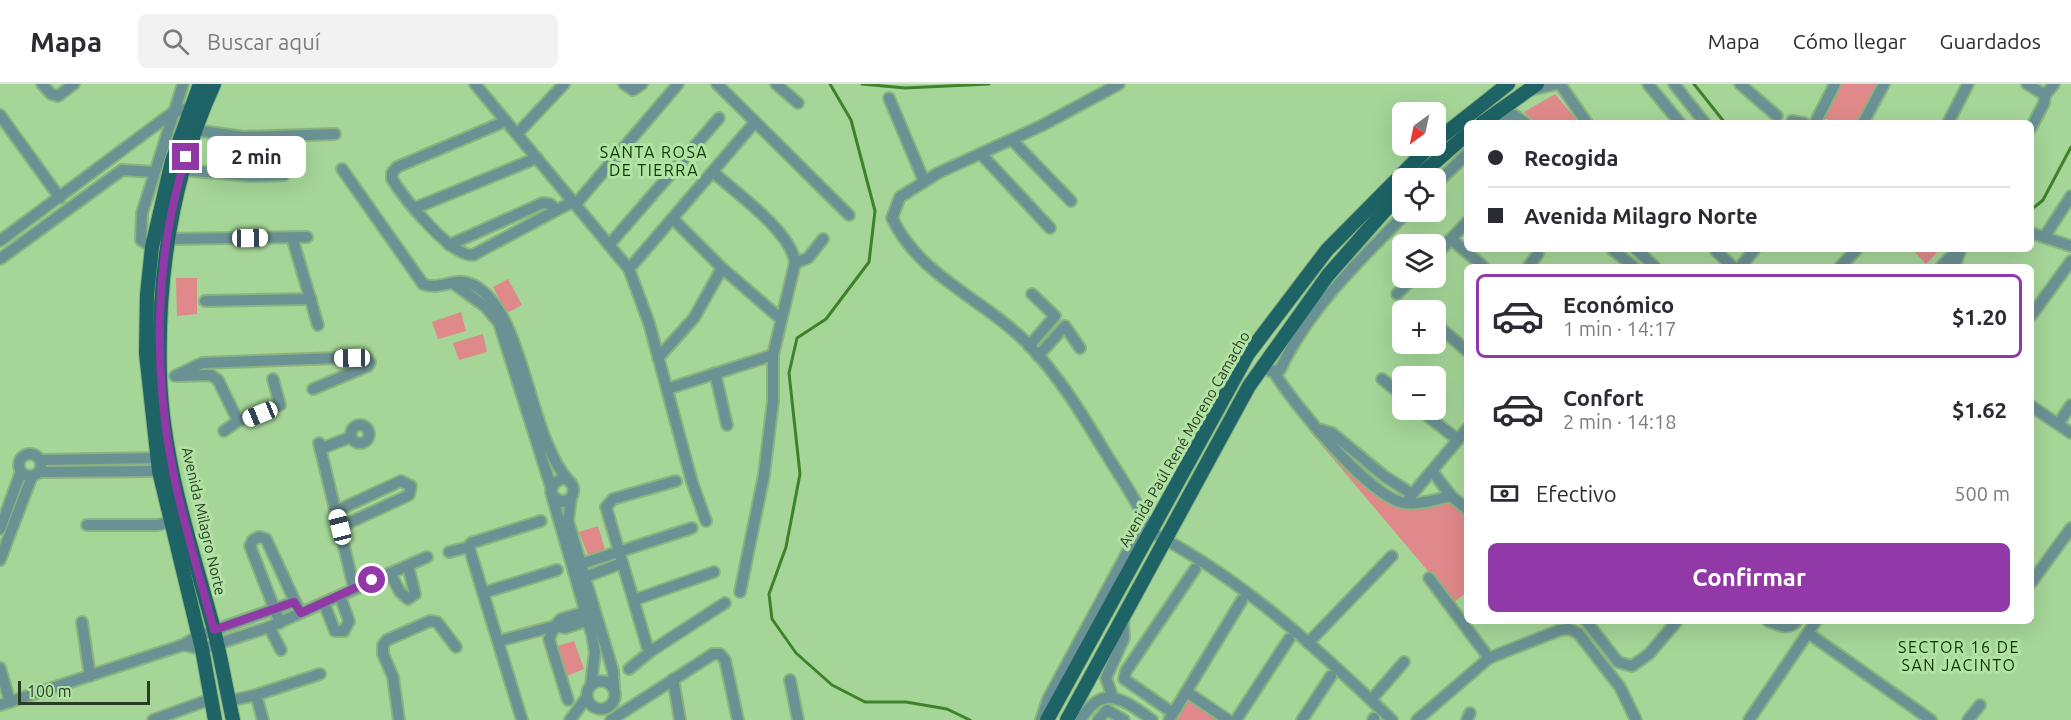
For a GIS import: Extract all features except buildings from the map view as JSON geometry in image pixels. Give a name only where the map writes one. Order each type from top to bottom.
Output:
[{"type":"main road","name":"Avenida Milagro Norte","points":[[200,84],[172,161],[152,247],[147,295],[146,353],[158,464],[200,642],[215,720]]},
{"type":"main road","name":"Avenida Milagro Norte","points":[[214,84],[182,170],[167,239],[161,298],[160,379],[176,485],[214,630],[233,720]]},
{"type":"main road","points":[[1446,133],[1508,84]]},
{"type":"main road","points":[[1493,120],[1533,87]]},
{"type":"main road","points":[[1428,168],[1464,137]]},
{"type":"main road","name":"Avenida Paúl René Moreno Camacho","points":[[1047,720],[1248,354],[1315,266],[1418,156]]},
{"type":"main road","name":"Avenida Paúl René Moreno Camacho","points":[[1067,720],[1166,537],[1268,370],[1333,279],[1392,204]]},
{"type":"street","points":[[42,84],[51,94],[58,96],[74,84]]},
{"type":"street","points":[[152,247],[141,240],[142,213],[183,84]]},
{"type":"street","points":[[475,84],[629,269],[667,388],[692,482],[706,521]]},
{"type":"street","points":[[517,134],[564,84]]},
{"type":"street","points":[[624,84],[633,90],[642,84]]},
{"type":"street","points":[[506,121],[397,167],[392,172],[392,178],[415,208],[449,245],[468,256],[573,203],[678,84]]},
{"type":"street","points":[[776,84],[798,103]]},
{"type":"street","points":[[1533,87],[1558,84],[1585,120]]},
{"type":"street","points":[[1648,84],[1672,120]]},
{"type":"street","points":[[1674,84],[1703,120]]},
{"type":"street","points":[[1817,120],[1835,84]]},
{"type":"street","points":[[1865,120],[1884,84]]},
{"type":"street","points":[[1950,120],[1968,84]]},
{"type":"street","points":[[2027,84],[2045,95]]},
{"type":"street","points":[[2034,122],[2044,103],[2045,95],[2054,84]]},
{"type":"street","points":[[1114,85],[1012,140],[924,181],[900,197],[892,218],[900,235],[940,278],[979,304],[1029,346],[1065,387],[1138,503],[1150,531]]},
{"type":"street","points":[[1746,85],[1777,116]]},
{"type":"street","points":[[724,86],[755,122],[849,215]]},
{"type":"street","points":[[889,98],[924,181]]},
{"type":"street","points":[[12,251],[1,238],[60,198],[172,113],[192,107]]},
{"type":"street","points":[[0,115],[60,198]]},
{"type":"street","points":[[1498,120],[1514,115],[1521,120]]},
{"type":"street","points":[[609,246],[719,118]]},
{"type":"street","points":[[629,269],[755,122]]},
{"type":"street","points":[[195,130],[243,137],[335,134]]},
{"type":"street","points":[[1012,140],[1071,201]]},
{"type":"street","points":[[981,154],[1050,228]]},
{"type":"street","points":[[1446,174],[1464,157]]},
{"type":"street","points":[[415,208],[537,158]]},
{"type":"street","points":[[342,169],[423,284],[430,287],[468,283],[510,329],[544,442],[574,488],[568,521],[577,565]]},
{"type":"street","points":[[0,259],[122,170],[154,172]]},
{"type":"street","points":[[182,170],[251,176],[284,175]]},
{"type":"street","points":[[712,172],[770,224],[794,252],[795,263],[773,356],[773,401],[764,475],[740,592]]},
{"type":"street","points":[[92,174],[100,186]]},
{"type":"street","points":[[2046,236],[2071,196]]},
{"type":"street","points":[[449,245],[543,203],[550,204],[557,210]]},
{"type":"street","points":[[673,219],[722,268],[781,319]]},
{"type":"street","points":[[1315,266],[1333,279],[1396,222]]},
{"type":"street","points":[[1446,244],[1464,225]]},
{"type":"street","points":[[2034,234],[2067,245],[2071,255]]},
{"type":"street","points":[[292,237],[318,325]]},
{"type":"street","points":[[167,239],[308,237]]},
{"type":"street","points":[[795,263],[808,258],[823,239]]},
{"type":"street","points":[[1451,239],[1464,250]]},
{"type":"street","points":[[1466,252],[1480,264]]},
{"type":"street","points":[[1615,252],[1626,264]]},
{"type":"street","points":[[1638,252],[1652,264]]},
{"type":"street","points":[[1717,252],[1730,264]]},
{"type":"street","points":[[1742,264],[1752,252]]},
{"type":"street","points":[[1843,264],[1854,252]]},
{"type":"street","points":[[1944,264],[1956,252]]},
{"type":"street","points":[[1530,264],[1538,254]]},
{"type":"street","points":[[2034,312],[2071,261]]},
{"type":"street","points":[[658,358],[693,318],[722,268]]},
{"type":"street","points":[[1397,294],[1403,288]]},
{"type":"street","points":[[1032,294],[1065,326],[1080,348]]},
{"type":"street","points":[[205,301],[310,299]]},
{"type":"street","points":[[496,311],[591,615],[613,671],[615,697],[612,704],[596,720]]},
{"type":"street","points":[[1029,346],[1055,316]]},
{"type":"street","points":[[1038,356],[1065,326]]},
{"type":"street","points":[[1446,333],[1464,348]]},
{"type":"street","points":[[667,388],[773,356]]},
{"type":"street","points":[[175,376],[202,363],[366,357],[370,362],[368,366],[313,389]]},
{"type":"street","points":[[337,358],[342,376]]},
{"type":"street","points":[[1268,370],[1349,466],[1388,497],[1405,504],[1451,496]]},
{"type":"street","points":[[716,373],[727,425]]},
{"type":"street","points":[[160,379],[175,376],[211,375],[224,387],[238,421]]},
{"type":"street","points":[[224,431],[238,421],[280,405],[273,379]]},
{"type":"street","points":[[1382,379],[1392,387]]},
{"type":"street","points":[[2058,424],[2071,405]]},
{"type":"street","points":[[2034,408],[2071,433]]},
{"type":"street","points":[[1433,420],[1458,440]]},
{"type":"street","points":[[1319,429],[1332,433],[1384,476],[1412,494]]},
{"type":"street","points":[[1405,504],[1464,433]]},
{"type":"street","points":[[351,438],[320,446],[354,588]]},
{"type":"street","points":[[25,454],[34,454],[40,459],[158,464],[31,473],[19,461],[25,454]]},
{"type":"street","points":[[0,529],[40,459]]},
{"type":"street","points":[[1433,472],[1451,496],[1464,506]]},
{"type":"street","points":[[0,560],[31,473]]},
{"type":"street","points":[[1373,486],[1384,476]]},
{"type":"street","points":[[552,492],[558,480],[568,480]]},
{"type":"street","points":[[336,511],[401,481],[411,486],[409,495],[340,527]]},
{"type":"street","points":[[651,651],[646,646],[606,507],[613,499],[676,481]]},
{"type":"street","points":[[552,492],[562,502],[571,498]]},
{"type":"street","points":[[449,552],[541,521]]},
{"type":"street","points":[[87,525],[157,525],[171,522]]},
{"type":"street","points":[[1041,720],[1048,699],[1141,526],[1166,537],[1244,590],[1308,643],[1392,720]]},
{"type":"street","points":[[577,565],[692,528]]},
{"type":"street","points":[[2034,579],[2071,528]]},
{"type":"street","points":[[281,650],[272,608],[250,546],[253,540],[259,537],[266,539],[301,613]]},
{"type":"street","points":[[469,547],[522,720]]},
{"type":"street","points":[[1308,643],[1392,556]]},
{"type":"street","points":[[0,668],[5,703],[183,645],[200,642],[216,646],[274,625],[427,557]]},
{"type":"street","points":[[581,578],[622,563]]},
{"type":"street","points":[[390,573],[400,592],[408,599],[415,594],[408,566]]},
{"type":"street","points":[[1195,569],[1126,671],[1124,678],[1171,716],[1242,600]]},
{"type":"street","points":[[483,593],[557,570]]},
{"type":"street","points":[[634,600],[714,572]]},
{"type":"street","points":[[1429,578],[1489,658]]},
{"type":"street","points":[[324,603],[335,631],[344,631],[349,621],[340,596]]},
{"type":"street","points":[[200,642],[214,630],[294,602]]},
{"type":"street","points":[[629,669],[651,651],[725,603]]},
{"type":"street","points":[[1113,698],[1106,678],[1124,638],[1123,614]]},
{"type":"street","points":[[499,641],[555,626],[565,628],[591,615]]},
{"type":"street","points":[[570,720],[586,697],[591,685],[595,652],[591,615]]},
{"type":"street","points":[[399,720],[393,677],[383,654],[383,645],[387,640],[430,621],[437,621],[456,647]]},
{"type":"street","points":[[82,622],[90,676]]},
{"type":"street","points":[[1588,624],[1618,662],[1632,666],[1649,654],[1674,624]]},
{"type":"street","points":[[1776,624],[1784,627],[1795,624]]},
{"type":"street","points":[[1749,720],[1814,624]]},
{"type":"street","points":[[555,626],[549,639],[568,700]]},
{"type":"street","points":[[1417,720],[1489,658],[1569,628],[1578,633],[1620,687],[1636,720]]},
{"type":"street","points":[[1808,633],[1931,720]]},
{"type":"street","points":[[1236,720],[1289,639]]},
{"type":"street","points":[[615,719],[713,654],[720,654],[725,660],[738,720]]},
{"type":"street","points":[[1371,700],[1404,662]]},
{"type":"street","points":[[229,701],[256,695],[320,674]]},
{"type":"street","points":[[1302,720],[1331,676]]},
{"type":"street","points":[[673,679],[680,720]]},
{"type":"street","points":[[591,685],[601,680],[609,683],[614,689]]},
{"type":"street","points":[[790,680],[798,720]]},
{"type":"street","points":[[1186,692],[1228,720]]},
{"type":"street","points":[[256,695],[262,720]]},
{"type":"street","points":[[586,697],[597,709],[606,709]]},
{"type":"street","points":[[1081,720],[1089,704],[1097,699],[1113,698],[1152,720]]},
{"type":"street","points":[[153,720],[211,699]]},
{"type":"street","points":[[1968,720],[1980,705]]},
{"type":"street","points":[[1098,720],[1107,710],[1124,720]]},
{"type":"shaded area","points":[[1840,84],[1879,84],[1860,120],[1822,118]]},
{"type":"shaded area","points":[[1555,94],[1577,120],[1532,120],[1524,112]]},
{"type":"shaded area","points":[[1915,252],[1937,252],[1926,264]]},
{"type":"shaded area","points":[[176,278],[197,278],[197,314],[177,316]]},
{"type":"shaded area","points":[[508,279],[522,305],[507,313],[493,287]]},
{"type":"shaded area","points":[[461,312],[466,331],[438,339],[432,322]]},
{"type":"shaded area","points":[[483,334],[487,352],[459,360],[453,343]]},
{"type":"shaded area","points":[[1318,433],[1357,478],[1381,499],[1405,508],[1451,503],[1464,514],[1464,594],[1454,602],[1313,435]]},
{"type":"shaded area","points":[[598,526],[606,553],[589,558],[579,532]]},
{"type":"shaded area","points":[[574,641],[584,669],[567,676],[557,646]]},
{"type":"shaded area","points":[[1188,701],[1217,720],[1177,720]]},
{"type":"waterway","points":[[830,84],[851,120],[875,211],[869,262],[826,319],[797,338],[789,373],[800,474],[786,547],[769,594],[772,619],[796,653],[832,685],[865,702],[906,702],[947,709],[970,720]]},
{"type":"waterway","points":[[862,84],[905,88],[989,84]]},
{"type":"waterway","points":[[1694,84],[1723,120]]},
{"type":"waterway","points":[[2034,208],[2043,200],[2071,147]]},
{"type":"district","name":"SANTA ROSA DE TIERRA","points":[[654,161]]},
{"type":"district","name":"SECTOR 16 DE SAN JACINTO","points":[[1959,656]]},
{"type":"route","points":[[186,157],[167,239],[161,298],[160,379],[176,485],[214,630],[294,602],[301,613],[372,580]]}]
